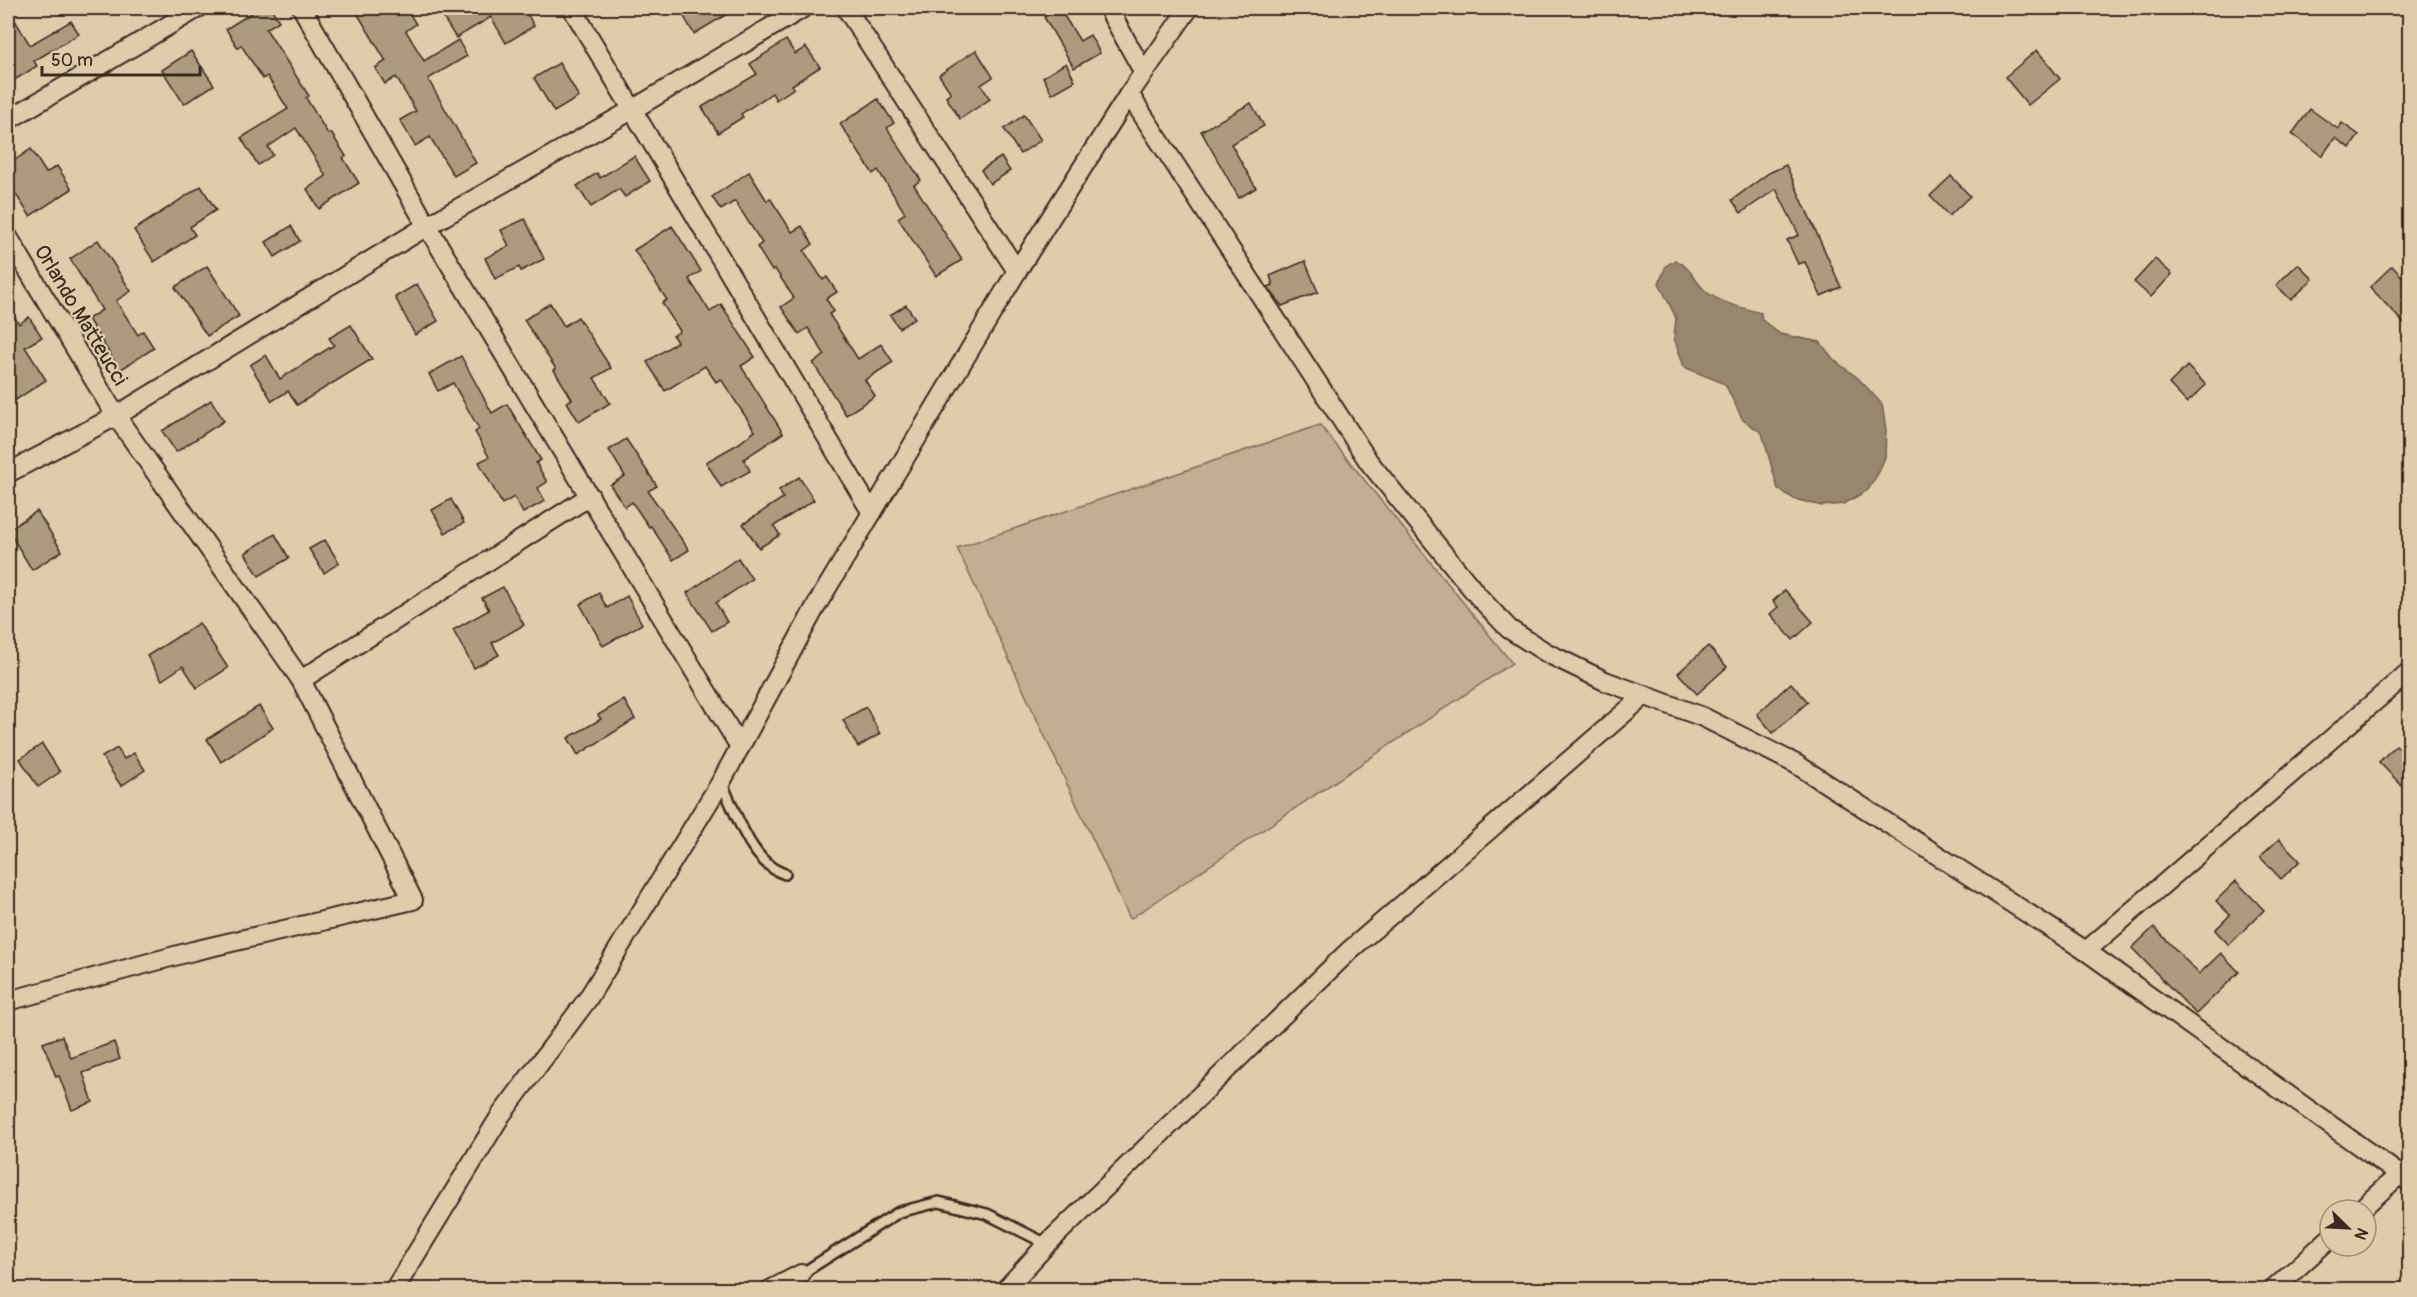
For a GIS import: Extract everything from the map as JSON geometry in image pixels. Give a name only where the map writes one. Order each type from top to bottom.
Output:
[{"type":"street","points":[[8,120],[198,8]]},
{"type":"street","points":[[302,8],[427,226],[740,747]]},
{"type":"street","points":[[572,8],[872,513]]},
{"type":"street","points":[[8,473],[116,416],[427,226],[632,110],[803,8]]},
{"type":"street","points":[[846,8],[1017,271]]},
{"type":"street","points":[[1108,8],[1144,73]]},
{"type":"street","points":[[404,1286],[501,1116],[587,1000],[721,782],[816,606],[1017,271],[1129,94],[1189,8]]},
{"type":"street","points":[[1129,94],[1369,462],[1478,596],[1509,629],[1547,653],[1605,681],[1703,717],[1796,764],[2086,951],[2404,1178],[2376,1198]]},
{"type":"street","name":"Orlando Matteucci","points":[[8,237],[116,416],[302,680],[413,900],[194,951],[8,1001]]},
{"type":"street","points":[[302,680],[590,496]]},
{"type":"street","points":[[2086,951],[2409,671]]},
{"type":"street","points":[[1005,1290],[1047,1244],[1350,950],[1645,695]]},
{"type":"street","points":[[2273,1290],[2318,1249]]},
{"type":"street","points":[[770,1290],[801,1274]]},
{"type":"lane","points":[[721,782],[757,855],[773,871],[785,874]]},
{"type":"lane","points":[[801,1274],[899,1212],[939,1202],[987,1214],[1047,1244]]},
{"type":"shaded area","points":[[1675,260],[1686,267],[1704,289],[1714,297],[1761,313],[1762,320],[1780,334],[1820,342],[1834,360],[1858,378],[1882,404],[1886,430],[1885,457],[1868,490],[1844,504],[1822,506],[1794,499],[1778,489],[1762,433],[1743,420],[1725,384],[1684,367],[1674,338],[1676,318],[1659,283],[1666,266]]},
{"type":"shaded area","points":[[1320,425],[1512,663],[1130,919],[957,548]]},
{"type":"building","points":[[259,8],[271,8],[279,21],[266,29],[309,96],[306,98],[328,134],[331,133],[346,156],[343,158],[359,183],[319,209],[307,189],[326,176],[296,128],[268,147],[273,155],[258,165],[241,138],[288,109],[267,76],[263,79],[241,45],[238,48],[226,29]]},
{"type":"building","points":[[354,8],[406,8],[416,24],[406,31],[424,61],[458,40],[467,56],[428,79],[476,163],[454,176],[430,137],[415,146],[400,120],[416,111],[396,77],[385,84],[375,68],[386,61]]},
{"type":"building","points":[[437,8],[524,8],[534,26],[506,43],[491,17],[456,38]]},
{"type":"building","points":[[679,8],[737,8],[694,34]]},
{"type":"building","points":[[1059,8],[1080,41],[1090,35],[1100,53],[1074,68],[1044,17]]},
{"type":"building","points":[[8,9],[30,45],[71,21],[79,34],[34,61],[37,66],[13,81],[8,72]]},
{"type":"building","points":[[786,40],[795,54],[806,47],[820,67],[792,85],[794,88],[776,100],[772,93],[741,114],[743,117],[718,133],[702,107],[757,74],[750,64]]},
{"type":"building","points":[[976,50],[993,77],[981,85],[990,99],[960,119],[946,97],[951,93],[939,75]]},
{"type":"building","points":[[2037,50],[2060,79],[2028,105],[2005,77]]},
{"type":"building","points":[[191,51],[214,85],[184,104],[162,70]]},
{"type":"building","points":[[559,63],[579,97],[554,112],[534,78]]},
{"type":"building","points":[[1066,63],[1075,81],[1052,94],[1043,77]]},
{"type":"building","points":[[878,99],[894,123],[887,128],[921,180],[914,185],[962,260],[936,276],[898,218],[905,213],[878,170],[873,174],[840,124]]},
{"type":"building","points":[[1251,103],[1264,126],[1231,144],[1256,188],[1239,198],[1201,131]]},
{"type":"building","points":[[2310,109],[2338,129],[2342,123],[2359,135],[2350,148],[2335,138],[2322,156],[2292,134]]},
{"type":"building","points":[[1024,115],[1041,140],[1020,154],[1004,129]]},
{"type":"building","points":[[31,149],[46,173],[57,166],[72,189],[30,216],[13,190],[8,194],[8,165]]},
{"type":"building","points":[[634,156],[650,181],[625,197],[619,189],[591,207],[577,186],[597,173],[600,178]]},
{"type":"building","points":[[1001,157],[1010,171],[990,184],[981,170]]},
{"type":"building","points":[[1786,165],[1841,287],[1821,296],[1805,262],[1798,264],[1787,240],[1799,235],[1776,189],[1741,213],[1732,200],[1769,173]]},
{"type":"building","points":[[749,172],[767,201],[770,198],[792,232],[802,226],[813,244],[804,251],[823,280],[827,277],[837,292],[826,299],[834,311],[829,314],[858,359],[881,344],[893,362],[865,380],[875,396],[846,415],[813,363],[825,355],[808,328],[799,334],[781,307],[794,298],[775,269],[772,271],[757,247],[762,243],[735,201],[721,210],[712,197]]},
{"type":"building","points":[[1951,176],[1970,196],[1949,216],[1930,196]]},
{"type":"building","points":[[201,186],[216,210],[190,227],[195,235],[154,262],[134,230]]},
{"type":"building","points":[[525,219],[544,259],[521,271],[519,267],[495,279],[485,258],[509,246],[501,230]]},
{"type":"building","points":[[291,226],[300,241],[275,257],[266,242]]},
{"type":"building","points":[[672,226],[701,271],[689,279],[710,312],[721,304],[755,357],[741,366],[783,433],[744,459],[750,471],[721,487],[706,462],[738,444],[755,431],[721,379],[716,382],[705,366],[665,391],[647,362],[677,342],[673,336],[680,331],[662,303],[667,300],[634,250]]},
{"type":"building","points":[[98,240],[131,291],[116,301],[138,335],[143,331],[154,348],[120,370],[88,319],[102,310],[70,259]]},
{"type":"building","points":[[2155,259],[2172,274],[2151,297],[2134,282]]},
{"type":"building","points":[[1305,261],[1318,292],[1282,306],[1268,287],[1273,285],[1270,276]]},
{"type":"building","points":[[2298,264],[2313,279],[2291,300],[2276,285]]},
{"type":"building","points":[[207,266],[239,316],[207,336],[175,287]]},
{"type":"building","points":[[2392,266],[2409,284],[2409,329],[2370,287]]},
{"type":"building","points":[[417,284],[438,321],[415,335],[395,297]]},
{"type":"building","points":[[550,303],[564,326],[578,317],[611,368],[594,378],[610,403],[579,422],[567,402],[572,399],[554,370],[556,369],[524,320]]},
{"type":"building","points":[[906,305],[915,318],[899,328],[890,315]]},
{"type":"building","points":[[8,306],[19,324],[29,317],[42,337],[25,347],[46,380],[8,405]]},
{"type":"building","points":[[351,325],[372,359],[297,405],[288,391],[272,401],[250,365],[266,355],[280,379],[334,345],[329,338]]},
{"type":"building","points":[[461,356],[492,413],[507,404],[541,460],[536,463],[547,482],[538,488],[545,501],[523,513],[514,497],[502,504],[479,462],[489,457],[475,432],[479,429],[453,383],[438,391],[429,374]]},
{"type":"building","points":[[2187,366],[2206,385],[2187,403],[2169,384]]},
{"type":"building","points":[[211,400],[224,421],[176,452],[162,431]]},
{"type":"building","points":[[626,439],[657,486],[648,491],[689,550],[673,560],[632,502],[625,507],[610,485],[625,476],[609,450]]},
{"type":"building","points":[[799,477],[814,500],[774,526],[780,535],[759,548],[743,524],[783,498],[779,490]]},
{"type":"building","points":[[451,499],[464,523],[445,533],[432,510]]},
{"type":"building","points":[[37,511],[62,551],[32,570],[8,530]]},
{"type":"building","points":[[275,534],[289,558],[259,576],[245,553]]},
{"type":"building","points":[[325,540],[339,563],[324,573],[309,549]]},
{"type":"building","points":[[738,558],[752,579],[716,603],[727,622],[712,631],[687,593]]},
{"type":"building","points":[[503,587],[524,625],[492,643],[499,655],[474,668],[453,630],[489,610],[482,598]]},
{"type":"building","points":[[1785,590],[1813,622],[1793,640],[1770,614],[1778,607],[1773,601]]},
{"type":"building","points":[[599,593],[607,608],[627,596],[642,624],[603,646],[580,604]]},
{"type":"building","points":[[199,623],[228,668],[197,688],[183,666],[162,680],[147,656]]},
{"type":"building","points":[[1708,646],[1727,667],[1697,694],[1678,673]]},
{"type":"building","points":[[1791,683],[1808,702],[1773,733],[1757,714]]},
{"type":"building","points":[[624,700],[635,719],[578,755],[568,738],[601,719],[598,715]]},
{"type":"building","points":[[259,706],[273,728],[221,762],[207,739]]},
{"type":"building","points":[[866,707],[880,734],[858,747],[843,720]]},
{"type":"building","points":[[2409,741],[2409,793],[2379,762],[2396,745],[2400,749]]},
{"type":"building","points":[[42,744],[60,772],[38,787],[20,759]]},
{"type":"building","points":[[117,748],[124,759],[134,753],[145,770],[121,786],[102,757]]},
{"type":"building","points":[[2279,839],[2300,861],[2281,879],[2260,857]]},
{"type":"building","points":[[2236,881],[2264,910],[2229,945],[2215,930],[2230,915],[2216,901]]},
{"type":"building","points":[[2154,927],[2199,974],[2221,953],[2239,972],[2196,1014],[2132,948]]},
{"type":"building","points":[[62,1036],[71,1058],[114,1042],[120,1059],[83,1073],[93,1102],[72,1110],[43,1043]]}]
